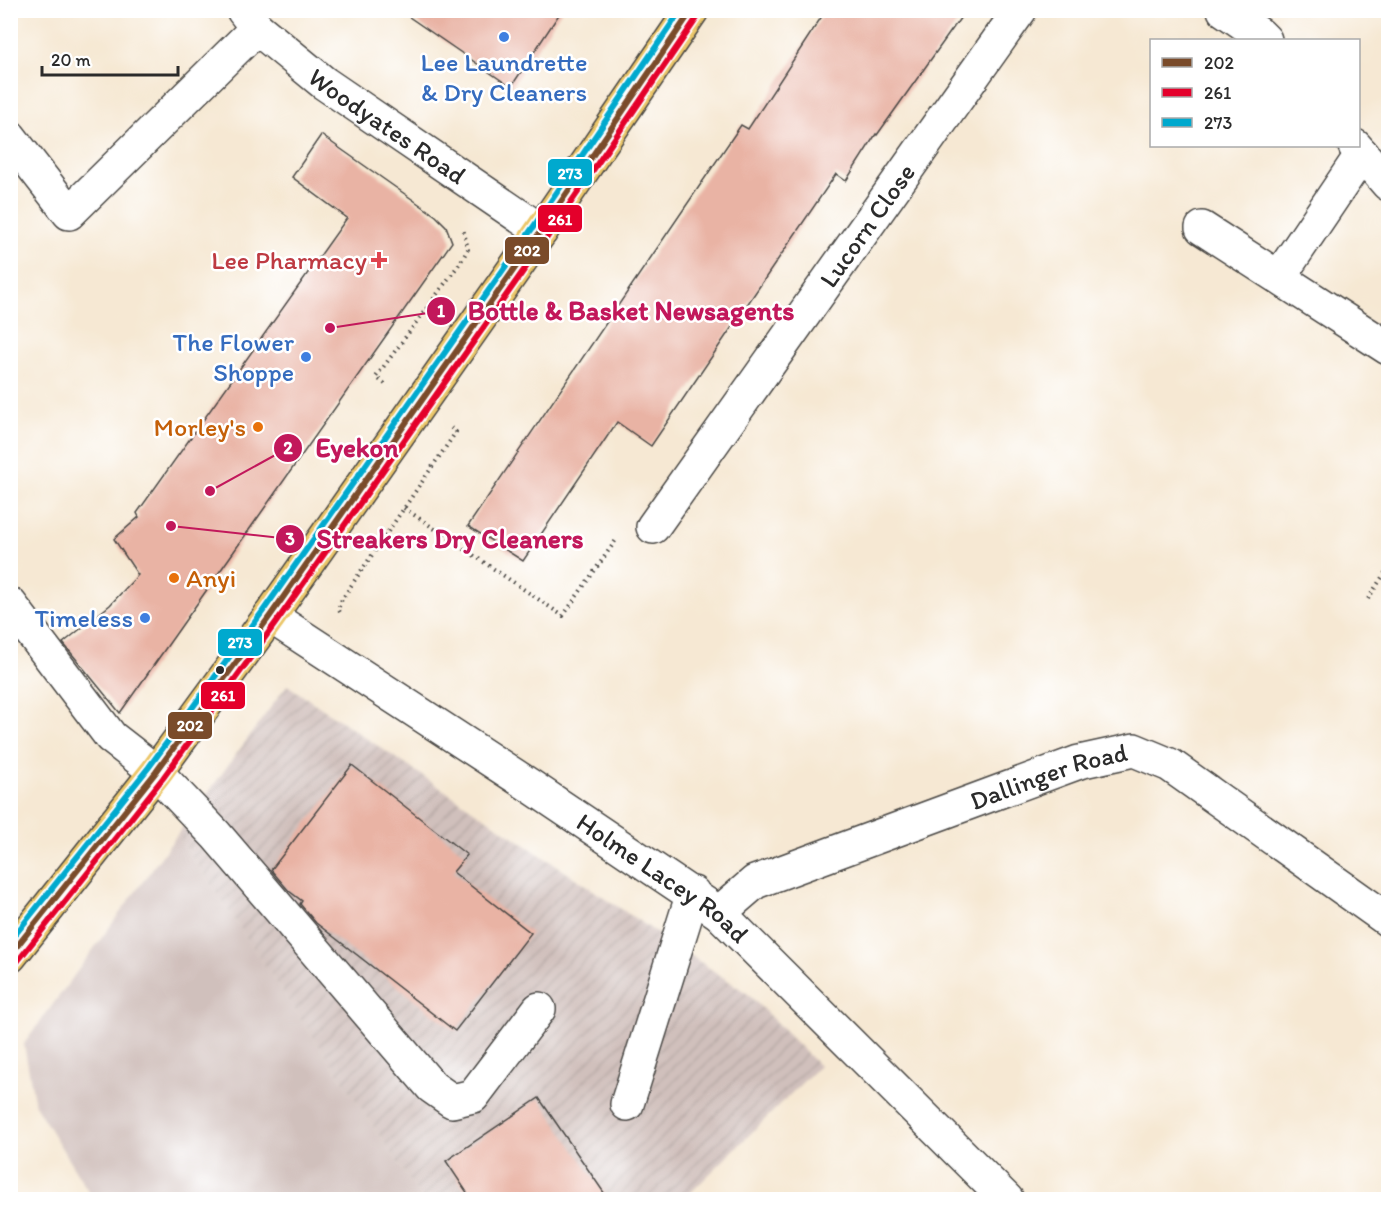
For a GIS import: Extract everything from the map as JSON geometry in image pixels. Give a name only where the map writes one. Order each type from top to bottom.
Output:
[{"type":"main road","points":[[10,956],[156,772],[270,616],[541,231],[692,10]]},
{"type":"street","name":"Lucorn Close","points":[[653,527],[1020,10]]},
{"type":"street","points":[[1224,10],[1264,39]]},
{"type":"street","name":"Woodyates Road","points":[[250,19],[324,83],[541,231]]},
{"type":"street","points":[[10,137],[69,213],[250,19]]},
{"type":"street","points":[[1279,278],[1359,150],[1389,184]]},
{"type":"street","points":[[1202,228],[1389,348]]},
{"type":"street","points":[[10,604],[111,737],[156,772],[216,835],[432,1087],[452,1101],[473,1096],[539,1009]]},
{"type":"street","name":"Holme Lacey Road","points":[[270,616],[693,893],[719,913],[1007,1200]]},
{"type":"street","name":"Dallinger Road","points":[[719,913],[755,882],[1079,762],[1134,750],[1170,765],[1389,920]]},
{"type":"street","points":[[627,1104],[693,893]]},
{"type":"path","points":[[393,389],[376,377],[460,263],[468,249],[464,228]]},
{"type":"path","points":[[345,617],[338,609],[342,599],[456,432],[449,427]]},
{"type":"path","points":[[404,508],[562,616],[633,514],[653,527]]},
{"type":"path","points":[[1368,599],[1389,568]]},
{"type":"shaded area","points":[[287,685],[748,994],[819,1066],[684,1199],[422,1199],[177,835]]},
{"type":"shaded area","points":[[177,835],[422,1199],[93,1199],[35,1105],[24,1044]]},
{"type":"building","name":"Lee Laundrette & Dry Cleaners","points":[[399,10],[562,10],[511,87]]},
{"type":"building","points":[[826,10],[966,10],[876,134],[846,181],[836,174],[651,446],[617,422],[523,561],[468,526],[741,125],[748,129]]},
{"type":"building","points":[[321,135],[436,216],[446,226],[452,242],[120,713],[63,643],[110,605],[138,575],[114,539],[139,517],[137,513],[347,218],[292,177]]},
{"type":"building","points":[[352,765],[467,855],[453,872],[531,933],[455,1031],[316,923],[300,904],[302,901],[289,891],[271,870]]},
{"type":"building","points":[[539,1098],[609,1200],[472,1200],[446,1161]]},
{"type":"transit line","name":"273","points":[[10,941],[149,767],[263,611],[534,226],[681,10]]},
{"type":"transit line","name":"202","points":[[10,955],[156,772],[270,616],[541,231],[692,10]]},
{"type":"transit line","name":"261","points":[[17,962],[163,778],[277,621],[548,236],[699,15]]},
{"type":"place","name":"Lee Laundrette & Dry Cleaners","points":[[504,37]]},
{"type":"place","name":"Lee Pharmacy","points":[[379,260]]},
{"type":"place","name":"Bottle & Basket Newsagents","points":[[330,328]]},
{"type":"place","name":"The Flower Shoppe","points":[[306,357]]},
{"type":"place","name":"Morley's","points":[[258,427]]},
{"type":"place","name":"Eyekon","points":[[210,491]]},
{"type":"place","name":"Streakers Dry Cleaners","points":[[171,526]]},
{"type":"place","name":"Anyi","points":[[174,578]]},
{"type":"place","name":"Timeless","points":[[145,618]]}]
